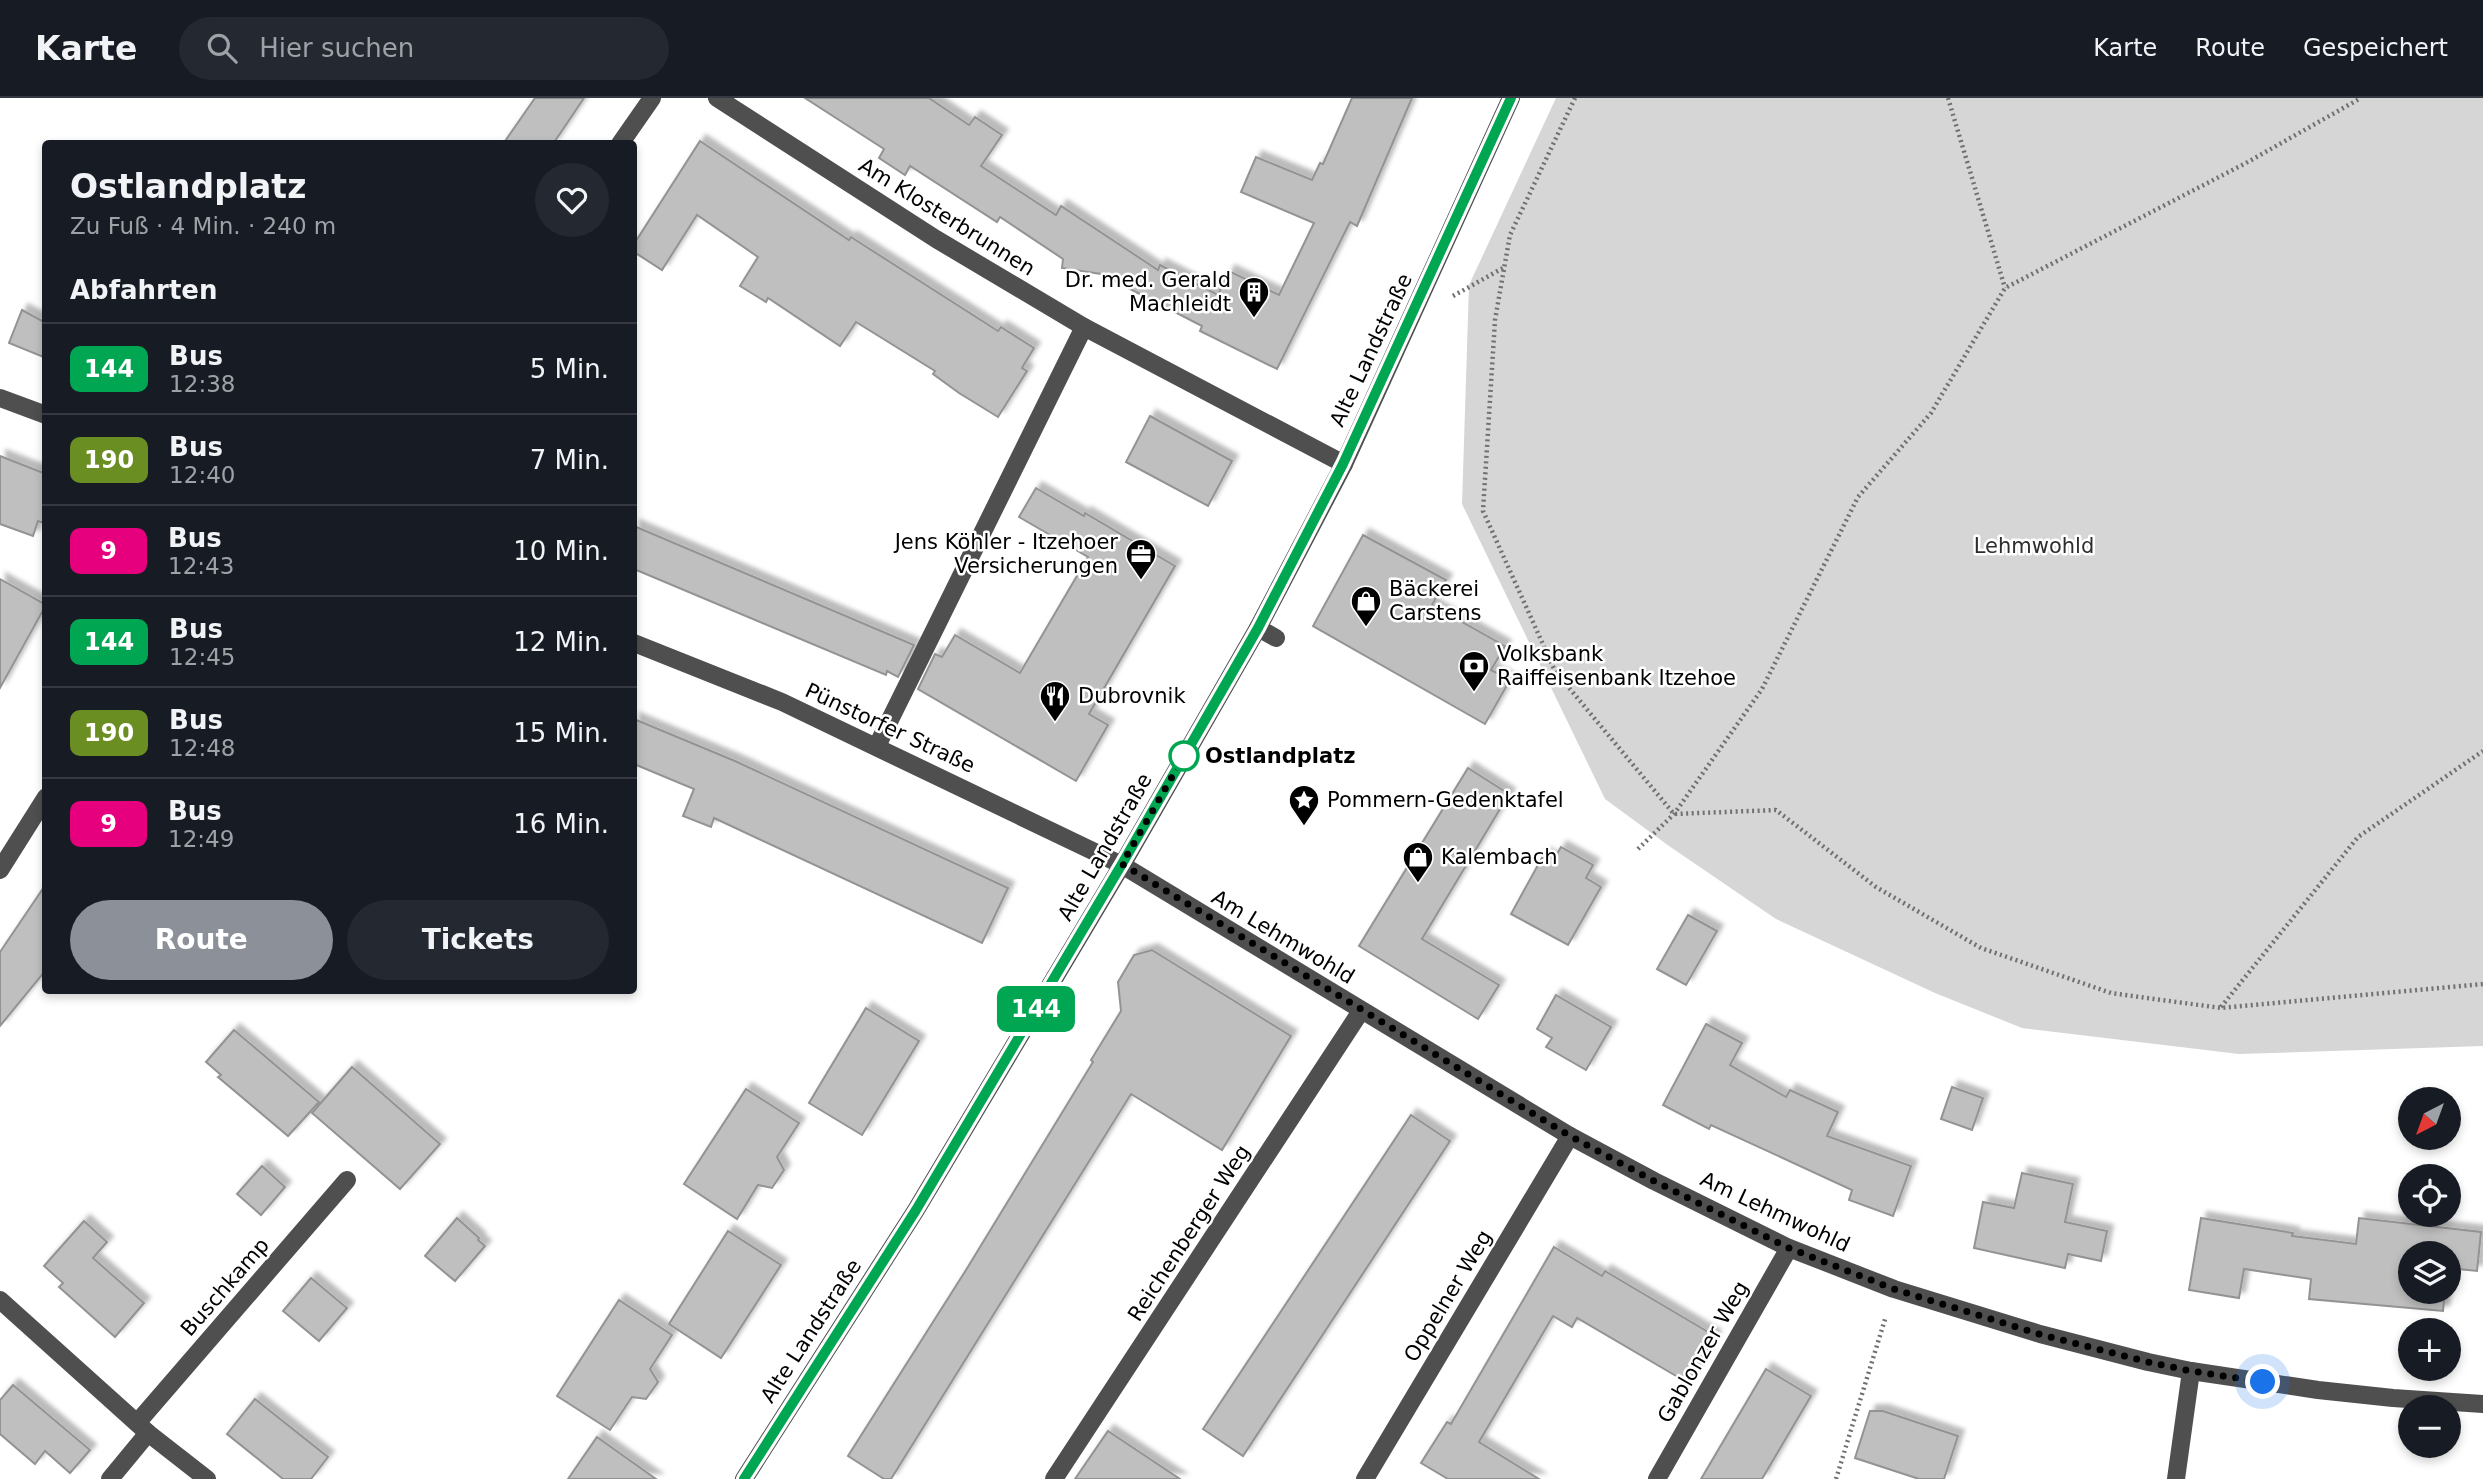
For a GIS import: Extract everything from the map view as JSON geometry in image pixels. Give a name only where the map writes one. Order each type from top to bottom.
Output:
[{"type":"street","points":[[623,140],[652,98]]},
{"type":"street","name":"Am Klosterbrunnen","points":[[716,98],[936,239],[1084,327],[1343,464]]},
{"type":"street","name":"Alte Landstraße","points":[[744,1479],[916,1210],[1122,864],[1258,628],[1343,464],[1511,98]]},
{"type":"street","points":[[877,747],[1084,327]]},
{"type":"street","points":[[1,402],[42,414]]},
{"type":"street","points":[[1258,628],[1276,638]]},
{"type":"street","name":"Pünstorfer Straße","points":[[637,644],[782,702],[1122,864]]},
{"type":"street","points":[[0,870],[42,803]]},
{"type":"street","name":"Am Lehmwohld","points":[[1122,864],[1570,1136],[1789,1248],[1894,1289],[2039,1334],[2191,1371],[2393,1398],[2483,1404]]},
{"type":"street","name":"Reichenberger Weg","points":[[1054,1479],[1361,1011]]},
{"type":"street","name":"Oppelner Weg","points":[[1365,1479],[1570,1136]]},
{"type":"street","name":"Buschkamp","points":[[110,1479],[143,1428],[347,1180]]},
{"type":"street","name":"Gablonzer Weg","points":[[1657,1479],[1789,1248]]},
{"type":"street","points":[[0,1300],[143,1428],[207,1479]]},
{"type":"street","points":[[2176,1479],[2191,1371]]},
{"type":"path","points":[[1576,98],[1510,235],[1495,320],[1483,512],[1555,671],[1674,814]]},
{"type":"path","points":[[1948,98],[2005,288]]},
{"type":"path","points":[[1638,849],[1674,814],[1762,689],[1858,497],[1931,413],[2005,288],[2246,163],[2361,98]]},
{"type":"path","points":[[1409,321],[1504,268]]},
{"type":"path","points":[[2221,1008],[2358,837],[2483,751]]},
{"type":"path","points":[[1674,814],[1776,810],[1876,887],[1981,948],[2111,993],[2221,1008],[2483,984]]},
{"type":"path","points":[[1836,1479],[1894,1289]]},
{"type":"green space","name":"Lehmwohld","points":[[1556,98],[2483,98],[2483,1046],[2239,1054],[2022,1028],[1935,993],[1776,919],[1605,799],[1462,504],[1469,285]]},
{"type":"building","points":[[535,98],[584,98],[556,140],[506,140]]},
{"type":"building","points":[[805,98],[929,98],[969,125],[975,117],[1002,135],[981,166],[1056,215],[1061,206],[1158,270],[1160,265],[1218,295],[1229,271],[1279,295],[1314,223],[1241,192],[1256,157],[1312,180],[1320,163],[1323,164],[1352,98],[1412,98],[1357,226],[1350,222],[1277,369],[1200,331],[1202,326],[1101,274],[1062,268],[1063,259],[1000,217],[997,222],[910,166],[905,175],[879,158],[884,149]]},
{"type":"building","points":[[700,141],[849,240],[851,237],[998,331],[1001,327],[1034,348],[1022,368],[1027,371],[998,417],[959,393],[933,374],[935,371],[856,322],[840,346],[768,298],[766,302],[740,286],[758,257],[697,215],[662,270],[637,254],[637,239]]},
{"type":"building","points":[[22,310],[42,321],[42,356],[9,343]]},
{"type":"building","points":[[1150,416],[1232,461],[1208,506],[1126,462]]},
{"type":"building","points":[[0,456],[42,472],[42,522],[38,521],[33,536],[0,524]]},
{"type":"building","points":[[1036,488],[1084,516],[1085,513],[1175,566],[1089,714],[1108,725],[1076,781],[918,689],[935,654],[942,657],[955,635],[1020,673],[1088,557],[1019,517]]},
{"type":"building","points":[[637,527],[914,645],[898,677],[887,671],[886,675],[637,570]]},
{"type":"building","points":[[1363,535],[1446,580],[1432,605],[1505,646],[1491,670],[1510,680],[1485,724],[1313,626]]},
{"type":"building","points":[[0,579],[42,603],[42,612],[0,688]]},
{"type":"building","points":[[637,720],[735,761],[1008,888],[982,943],[714,818],[711,827],[683,816],[694,789],[637,765]]},
{"type":"building","points":[[1468,768],[1509,794],[1422,939],[1499,985],[1478,1019],[1359,946]]},
{"type":"building","points":[[1561,847],[1593,865],[1586,878],[1601,887],[1568,945],[1511,914],[1544,854],[1554,859]]},
{"type":"building","points":[[42,890],[42,975],[0,1026],[0,952]]},
{"type":"building","points":[[1688,915],[1717,931],[1686,985],[1657,969]]},
{"type":"building","points":[[1152,950],[1291,1036],[1222,1150],[1131,1094],[891,1479],[884,1479],[848,1456],[1093,1062],[1091,1060],[1121,1011],[1118,982],[1134,955]]},
{"type":"building","points":[[1556,995],[1611,1027],[1586,1070],[1546,1047],[1552,1038],[1537,1029]]},
{"type":"building","points":[[866,1008],[919,1041],[862,1135],[809,1103]]},
{"type":"building","points":[[1706,1024],[1742,1043],[1730,1065],[1786,1097],[1790,1090],[1838,1112],[1827,1136],[1911,1166],[1893,1216],[1849,1200],[1852,1190],[1711,1125],[1709,1129],[1663,1105]]},
{"type":"building","points":[[234,1030],[319,1102],[288,1136],[218,1077],[221,1075],[206,1062]]},
{"type":"building","points":[[352,1067],[440,1144],[400,1189],[312,1113]]},
{"type":"building","points":[[1952,1087],[1983,1098],[1972,1130],[1941,1119]]},
{"type":"building","points":[[746,1089],[799,1123],[777,1157],[784,1170],[772,1188],[758,1185],[737,1219],[684,1184]]},
{"type":"building","points":[[1411,1115],[1450,1141],[1243,1456],[1203,1429]]},
{"type":"building","points":[[262,1166],[285,1187],[261,1215],[237,1194]]},
{"type":"building","points":[[2022,1173],[2073,1184],[2065,1222],[2107,1231],[2101,1261],[2068,1254],[2065,1268],[1974,1248],[1983,1202],[2014,1208]]},
{"type":"building","points":[[457,1218],[485,1246],[455,1281],[425,1256]]},
{"type":"building","points":[[2201,1218],[2293,1233],[2292,1236],[2356,1244],[2359,1218],[2398,1222],[2398,1227],[2437,1227],[2481,1232],[2477,1271],[2461,1269],[2461,1241],[2398,1241],[2398,1304],[2444,1304],[2443,1311],[2309,1299],[2311,1279],[2244,1269],[2239,1298],[2189,1290]]},
{"type":"building","points":[[84,1221],[107,1242],[93,1258],[144,1303],[115,1337],[59,1287],[63,1283],[44,1266]]},
{"type":"building","points":[[728,1231],[781,1265],[721,1358],[669,1324]]},
{"type":"building","points":[[1554,1247],[1602,1276],[1605,1271],[1715,1336],[1688,1383],[1577,1318],[1572,1327],[1553,1316],[1479,1442],[1539,1479],[1448,1479],[1421,1463],[1447,1422],[1451,1424]]},
{"type":"building","points":[[311,1278],[347,1308],[319,1341],[283,1311]]},
{"type":"building","points":[[619,1300],[672,1335],[650,1369],[658,1382],[646,1399],[632,1397],[610,1430],[557,1396]]},
{"type":"building","points":[[1766,1369],[1811,1396],[1762,1479],[1701,1479]]},
{"type":"building","points":[[13,1385],[90,1450],[70,1473],[45,1451],[35,1464],[0,1434],[0,1400]]},
{"type":"building","points":[[255,1399],[328,1457],[311,1479],[283,1479],[227,1434]]},
{"type":"building","points":[[1870,1411],[1883,1411],[1958,1436],[1944,1479],[1919,1479],[1855,1458]]},
{"type":"building","points":[[1108,1431],[1180,1479],[1075,1479]]},
{"type":"building","points":[[597,1437],[656,1479],[568,1479]]},
{"type":"bus line","name":"144","points":[[744,1479],[916,1210],[1122,864],[1258,628],[1343,464],[1511,98]]},
{"type":"place","name":"Dr. med. Gerald Machleidt","points":[[1254,319]]},
{"type":"place","name":"Jens Köhler - Itzehoer Versicherungen","points":[[1141,581]]},
{"type":"place","name":"Bäckerei Carstens","points":[[1366,628]]},
{"type":"place","name":"Volksbank Raiffeisenbank Itzehoe","points":[[1474,693]]},
{"type":"place","name":"Dubrovnik","points":[[1055,723]]},
{"type":"place","name":"Ostlandplatz","points":[[1184,756]]},
{"type":"place","name":"Pommern-Gedenktafel","points":[[1304,827]]},
{"type":"place","name":"Kalembach","points":[[1418,884]]},
{"type":"route","points":[[1184,756],[1122,864],[1570,1136],[1789,1248],[1894,1289],[2039,1334],[2148,1362],[2263,1382]]}]
